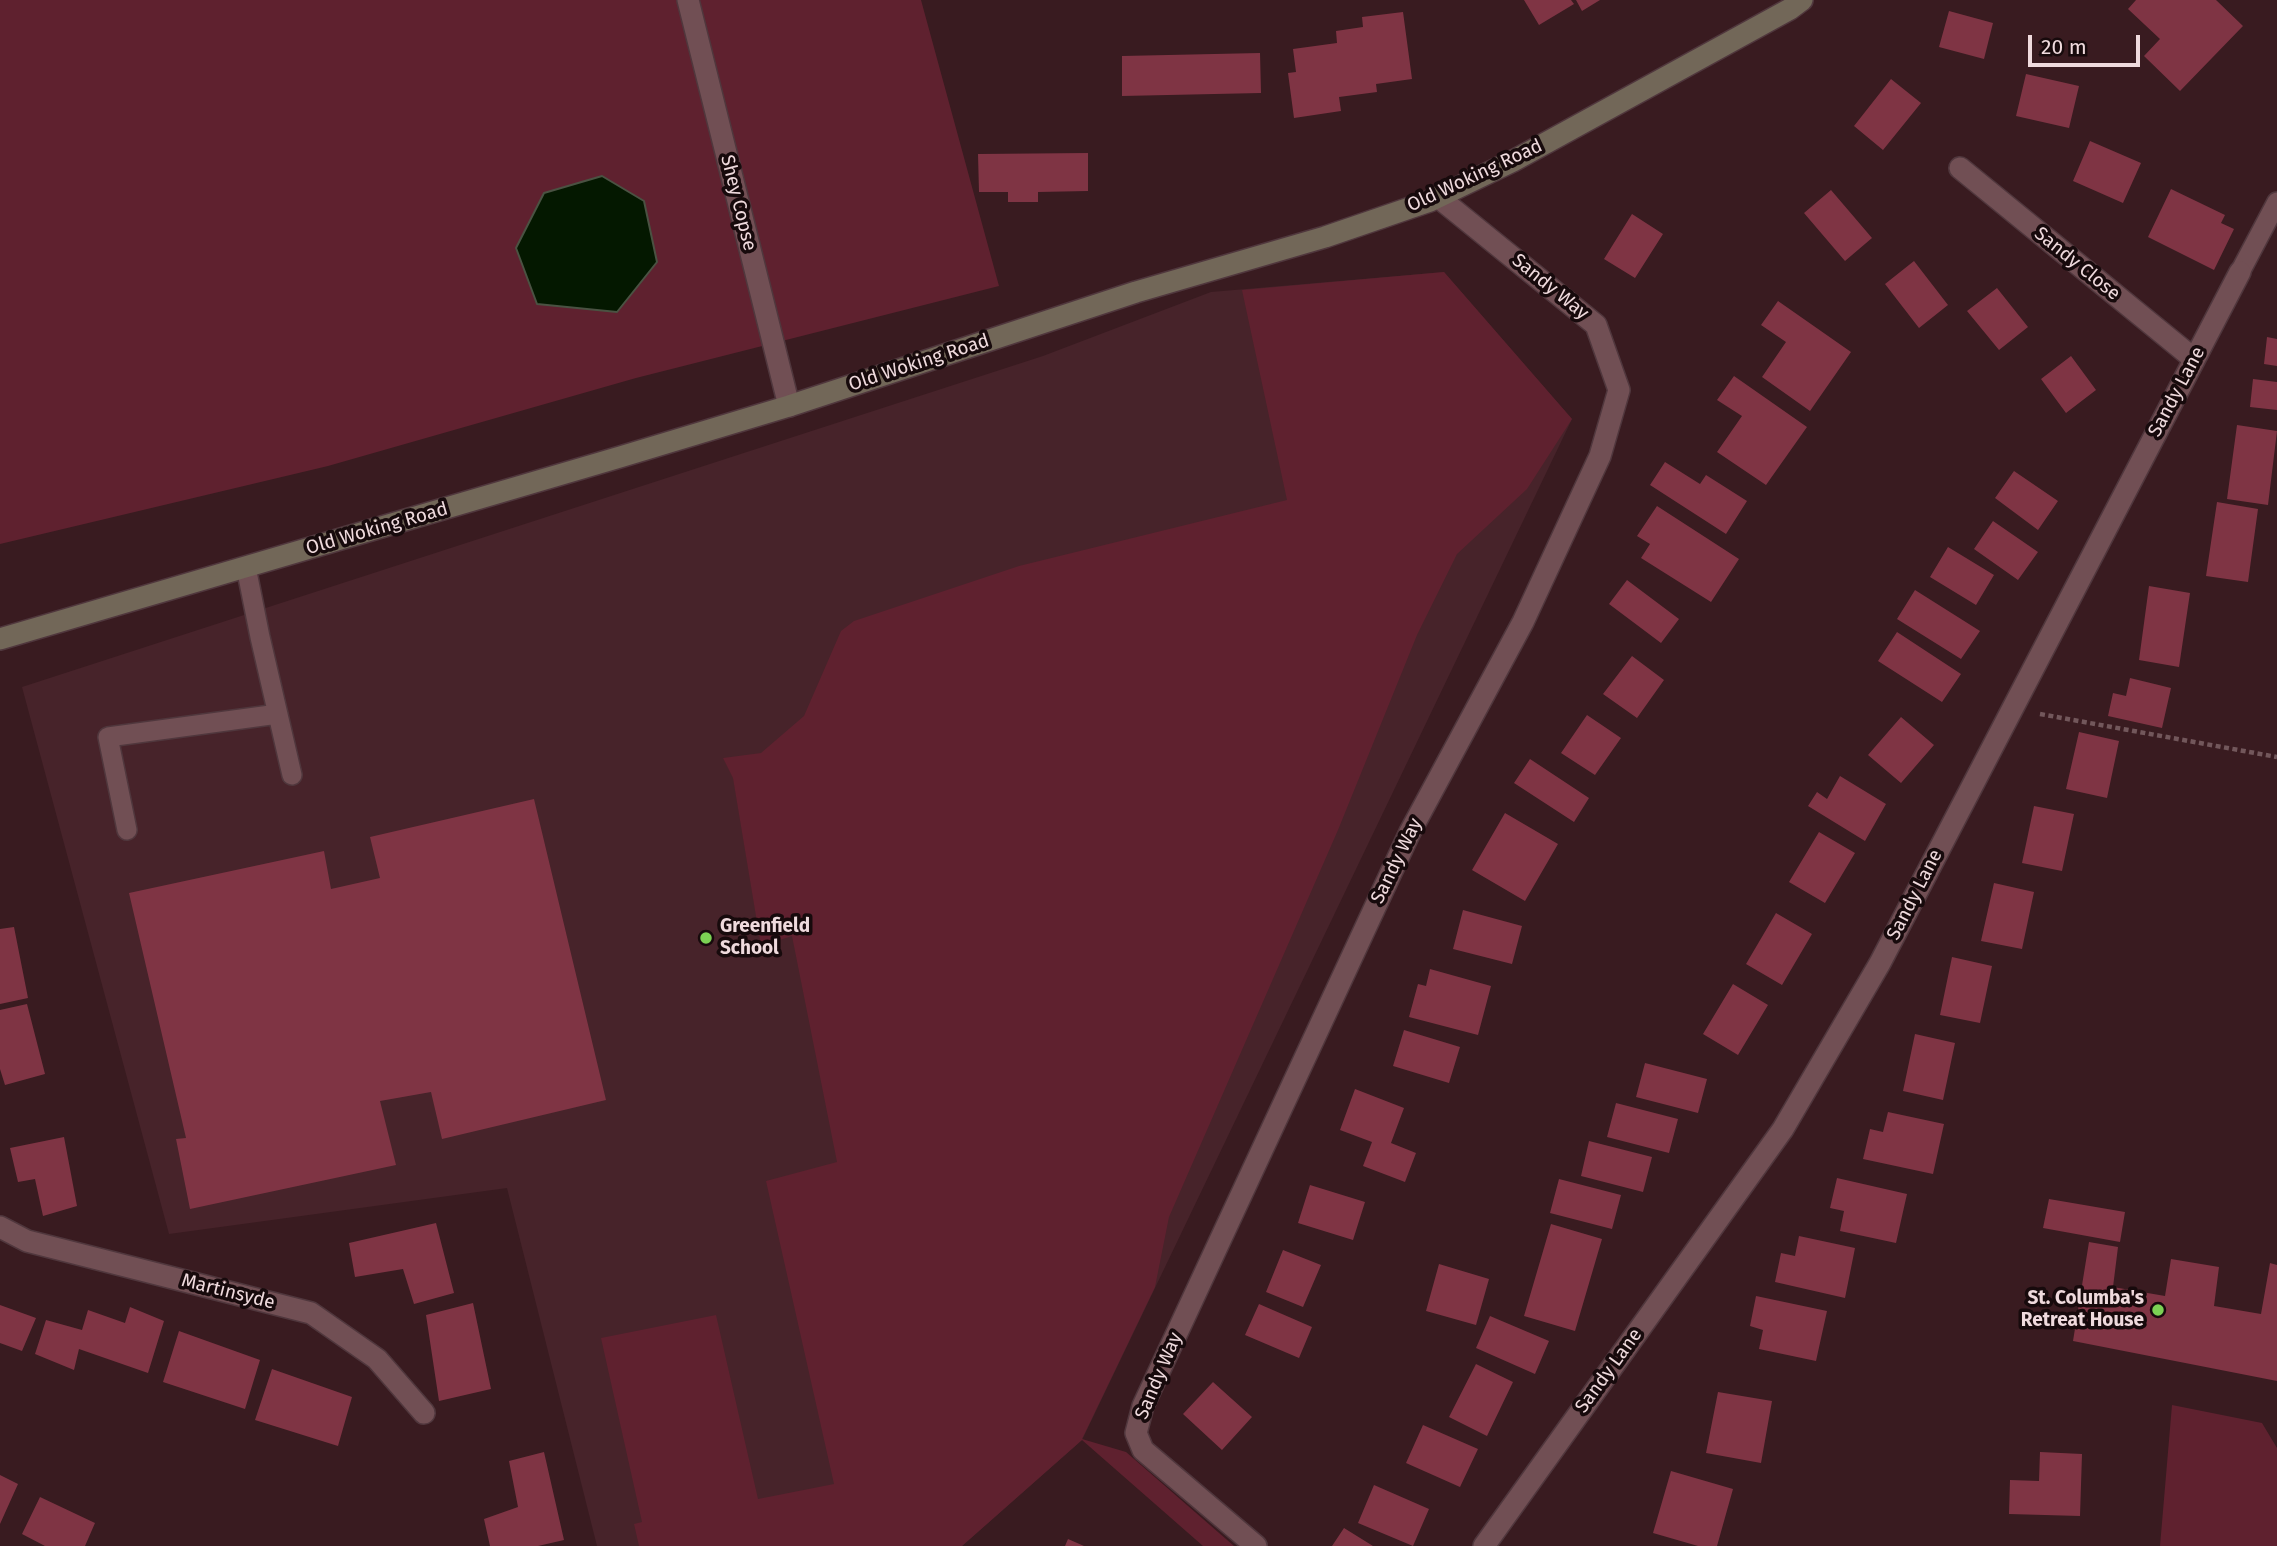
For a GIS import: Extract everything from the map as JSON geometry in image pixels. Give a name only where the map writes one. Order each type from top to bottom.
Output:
[{"type":"main road","name":"Old Woking Road","points":[[0,639],[789,406],[1136,292],[1325,237],[1438,197],[1513,161],[1802,0]]},
{"type":"street","name":"Shey Copse","points":[[688,0],[789,406]]},
{"type":"street","name":"Sandy Close","points":[[1960,168],[2194,359]]},
{"type":"street","name":"Sandy Way","points":[[1256,1546],[1143,1450],[1136,1433],[1143,1406],[1410,832],[1529,610],[1600,456],[1619,390],[1596,324],[1438,197]]},
{"type":"street","name":"Sandy Lane","points":[[1484,1546],[1783,1129],[1880,963],[2239,272]]},
{"type":"street","name":"Martinsyde","points":[[0,1227],[27,1241],[311,1313],[377,1359],[424,1413]]},
{"type":"lane","name":"Sandy Lane","points":[[2239,272],[2277,202]]},
{"type":"lane","points":[[246,567],[292,775]]},
{"type":"lane","points":[[127,830],[108,737],[278,714]]},
{"type":"path","points":[[2012,709],[2277,757]]},
{"type":"shaded area","points":[[0,0],[921,0],[999,286],[636,378],[328,466],[0,544]]},
{"type":"shaded area","points":[[602,176],[644,201],[657,262],[617,312],[537,304],[516,248],[544,193]]},
{"type":"shaded area","name":"Greenfield School","points":[[1444,272],[1572,419],[1082,1440],[962,1546],[597,1546],[507,1188],[169,1234],[22,687],[1043,356],[1211,292]]},
{"type":"shaded area","points":[[1444,272],[1572,419],[1527,489],[1457,554],[1417,635],[1338,830],[1169,1217],[1155,1287],[1082,1439],[1126,1452],[1234,1546],[1203,1546],[1082,1440],[962,1546],[639,1546],[634,1524],[642,1522],[601,1338],[716,1315],[758,1499],[834,1484],[766,1181],[837,1162],[792,936],[761,946],[733,778],[723,758],[761,753],[804,716],[841,631],[854,621],[1019,566],[1287,500],[1242,290]]},
{"type":"shaded area","points":[[2172,1405],[2262,1423],[2277,1448],[2277,1546],[2160,1546]]},
{"type":"building","points":[[1524,0],[1571,0],[1574,4],[1539,25]]},
{"type":"building","points":[[1576,0],[1600,0],[1582,11]]},
{"type":"building","points":[[2136,0],[2216,0],[2243,26],[2180,91],[2144,56],[2160,39],[2128,9]]},
{"type":"building","points":[[1949,11],[1993,23],[1984,59],[1939,47]]},
{"type":"building","points":[[1403,12],[1412,79],[1376,84],[1377,92],[1339,97],[1341,111],[1294,118],[1288,73],[1296,72],[1293,49],[1337,43],[1336,31],[1363,27],[1362,17]]},
{"type":"building","points":[[1260,53],[1261,93],[1122,96],[1122,56]]},
{"type":"building","points":[[2026,74],[2079,86],[2069,128],[2016,116]]},
{"type":"building","points":[[1891,79],[1921,103],[1883,150],[1854,126]]},
{"type":"building","points":[[2090,141],[2141,163],[2123,203],[2073,181]]},
{"type":"building","points":[[1088,153],[1088,191],[1038,192],[1038,202],[1008,202],[1008,192],[979,192],[978,154]]},
{"type":"building","points":[[2171,189],[2225,215],[2221,223],[2234,229],[2214,270],[2148,237]]},
{"type":"building","points":[[1831,190],[1872,238],[1845,261],[1804,213]]},
{"type":"building","points":[[1632,214],[1663,234],[1635,278],[1604,259]]},
{"type":"building","points":[[1914,261],[1948,305],[1919,328],[1885,284]]},
{"type":"building","points":[[1997,288],[2028,327],[1999,350],[1967,311]]},
{"type":"building","points":[[1778,301],[1851,352],[1810,411],[1762,377],[1786,342],[1761,325]]},
{"type":"building","points":[[2267,337],[2277,339],[2277,366],[2264,364]]},
{"type":"building","points":[[2071,356],[2096,390],[2066,413],[2041,379]]},
{"type":"building","points":[[1734,376],[1807,427],[1766,485],[1717,452],[1742,416],[1717,400]]},
{"type":"building","points":[[2253,379],[2277,382],[2277,410],[2250,407]]},
{"type":"building","points":[[2237,425],[2277,431],[2268,505],[2227,499]]},
{"type":"building","points":[[1665,462],[1700,484],[1706,475],[1747,501],[1726,534],[1650,485]]},
{"type":"building","points":[[2014,471],[2058,501],[2038,530],[1995,498]]},
{"type":"building","points":[[2217,502],[2258,509],[2248,582],[2206,576]]},
{"type":"building","points":[[1657,506],[1739,559],[1711,602],[1641,558],[1650,544],[1637,536]]},
{"type":"building","points":[[1993,521],[2038,552],[2018,580],[1974,549]]},
{"type":"building","points":[[1948,547],[1994,575],[1976,605],[1930,577]]},
{"type":"building","points":[[1627,580],[1679,619],[1661,643],[1609,604]]},
{"type":"building","points":[[2149,586],[2190,593],[2179,667],[2139,660]]},
{"type":"building","points":[[1915,590],[1980,631],[1961,659],[1897,619]]},
{"type":"building","points":[[1897,632],[1961,674],[1942,702],[1878,661]]},
{"type":"building","points":[[1632,656],[1664,680],[1637,718],[1603,694]]},
{"type":"building","points":[[2130,678],[2171,688],[2162,728],[2108,716],[2113,693],[2126,696]]},
{"type":"building","points":[[1587,715],[1621,738],[1595,775],[1561,753]]},
{"type":"building","points":[[1901,717],[1934,745],[1901,783],[1868,755]]},
{"type":"building","points":[[2079,732],[2119,741],[2107,798],[2066,789]]},
{"type":"building","points":[[1530,759],[1589,798],[1574,822],[1514,783]]},
{"type":"building","points":[[1840,776],[1886,804],[1865,841],[1808,806],[1817,792],[1827,799]]},
{"type":"building","points":[[534,799],[606,1100],[442,1139],[431,1092],[380,1101],[396,1165],[190,1209],[176,1139],[186,1138],[129,893],[324,851],[331,889],[380,878],[370,837]]},
{"type":"building","points":[[2034,806],[2074,814],[2062,871],[2022,863]]},
{"type":"building","points":[[1505,813],[1558,844],[1525,901],[1472,870]]},
{"type":"building","points":[[1819,832],[1855,853],[1825,903],[1789,882]]},
{"type":"building","points":[[1994,883],[2034,892],[2022,949],[1981,941]]},
{"type":"building","points":[[1463,910],[1522,926],[1512,964],[1453,949]]},
{"type":"building","points":[[1776,913],[1812,934],[1782,985],[1746,964]]},
{"type":"building","points":[[14,927],[28,998],[0,1004],[0,929]]},
{"type":"building","points":[[1952,957],[1992,966],[1980,1023],[1940,1015]]},
{"type":"building","points":[[1430,969],[1491,986],[1478,1035],[1409,1017],[1418,984],[1426,986]]},
{"type":"building","points":[[1733,984],[1768,1005],[1738,1055],[1703,1034]]},
{"type":"building","points":[[27,1004],[45,1074],[5,1085],[0,1069],[0,1010]]},
{"type":"building","points":[[1404,1030],[1460,1047],[1449,1083],[1393,1066]]},
{"type":"building","points":[[1915,1034],[1955,1043],[1943,1100],[1903,1091]]},
{"type":"building","points":[[1645,1063],[1707,1079],[1698,1113],[1636,1097]]},
{"type":"building","points":[[1355,1089],[1404,1108],[1391,1143],[1416,1153],[1405,1182],[1363,1166],[1372,1142],[1340,1130]]},
{"type":"building","points":[[1616,1103],[1678,1119],[1669,1153],[1607,1137]]},
{"type":"building","points":[[1888,1112],[1944,1124],[1933,1174],[1863,1159],[1870,1129],[1883,1132]]},
{"type":"building","points":[[64,1137],[77,1206],[43,1216],[35,1179],[18,1182],[10,1148]]},
{"type":"building","points":[[1589,1141],[1652,1157],[1643,1192],[1581,1176]]},
{"type":"building","points":[[1837,1178],[1907,1194],[1896,1243],[1840,1231],[1844,1211],[1830,1208]]},
{"type":"building","points":[[1559,1179],[1621,1195],[1612,1229],[1550,1213]]},
{"type":"building","points":[[1310,1185],[1365,1202],[1353,1240],[1298,1223]]},
{"type":"building","points":[[2049,1199],[2125,1212],[2120,1242],[2043,1228]]},
{"type":"building","points":[[436,1223],[454,1293],[414,1304],[403,1269],[355,1277],[349,1243]]},
{"type":"building","points":[[1551,1224],[1602,1239],[1575,1331],[1524,1316]]},
{"type":"building","points":[[1799,1236],[1855,1248],[1845,1298],[1775,1282],[1781,1253],[1795,1256]]},
{"type":"building","name":"St. Columba's Retreat House","points":[[2089,1242],[2118,1247],[2113,1287],[2165,1296],[2171,1259],[2219,1267],[2214,1306],[2261,1314],[2270,1263],[2277,1265],[2277,1381],[2073,1341]]},
{"type":"building","points":[[1283,1250],[1321,1265],[1303,1307],[1266,1292]]},
{"type":"building","points":[[1439,1264],[1489,1279],[1476,1325],[1426,1311]]},
{"type":"building","points":[[1756,1296],[1827,1311],[1816,1361],[1759,1349],[1763,1330],[1750,1326]]},
{"type":"building","points":[[473,1303],[491,1389],[439,1401],[426,1315]]},
{"type":"building","points":[[1259,1304],[1312,1327],[1299,1358],[1245,1335]]},
{"type":"building","points":[[0,1305],[36,1318],[22,1351],[0,1343]]},
{"type":"building","points":[[130,1307],[164,1321],[148,1373],[79,1349],[74,1370],[35,1354],[46,1320],[82,1330],[88,1310],[125,1323]]},
{"type":"building","points":[[1490,1316],[1549,1341],[1535,1374],[1476,1348]]},
{"type":"building","points":[[179,1331],[260,1360],[245,1409],[163,1382]]},
{"type":"building","points":[[1476,1364],[1513,1382],[1487,1436],[1449,1417]]},
{"type":"building","points":[[272,1369],[352,1397],[338,1446],[255,1420]]},
{"type":"building","points":[[1213,1382],[1252,1417],[1222,1450],[1183,1414]]},
{"type":"building","points":[[1718,1392],[1772,1401],[1761,1463],[1706,1453]]},
{"type":"building","points":[[1423,1425],[1478,1449],[1460,1487],[1406,1463]]},
{"type":"building","points":[[544,1452],[564,1540],[538,1546],[490,1546],[484,1519],[518,1507],[509,1461]]},
{"type":"building","points":[[2040,1452],[2082,1454],[2080,1516],[2009,1514],[2010,1480],[2039,1481]]},
{"type":"building","points":[[1671,1471],[1733,1489],[1717,1546],[1698,1546],[1653,1533]]},
{"type":"building","points":[[0,1475],[18,1484],[0,1524]]},
{"type":"building","points":[[1374,1485],[1429,1509],[1413,1546],[1358,1523]]},
{"type":"building","points":[[40,1497],[95,1523],[85,1546],[45,1546],[22,1534]]},
{"type":"building","points":[[1344,1528],[1373,1546],[1332,1546]]},
{"type":"building","points":[[1068,1539],[1084,1546],[1065,1546]]},
{"type":"place","name":"Greenfield School","points":[[706,938]]},
{"type":"place","name":"St. Columba's Retreat House","points":[[2158,1310]]}]
